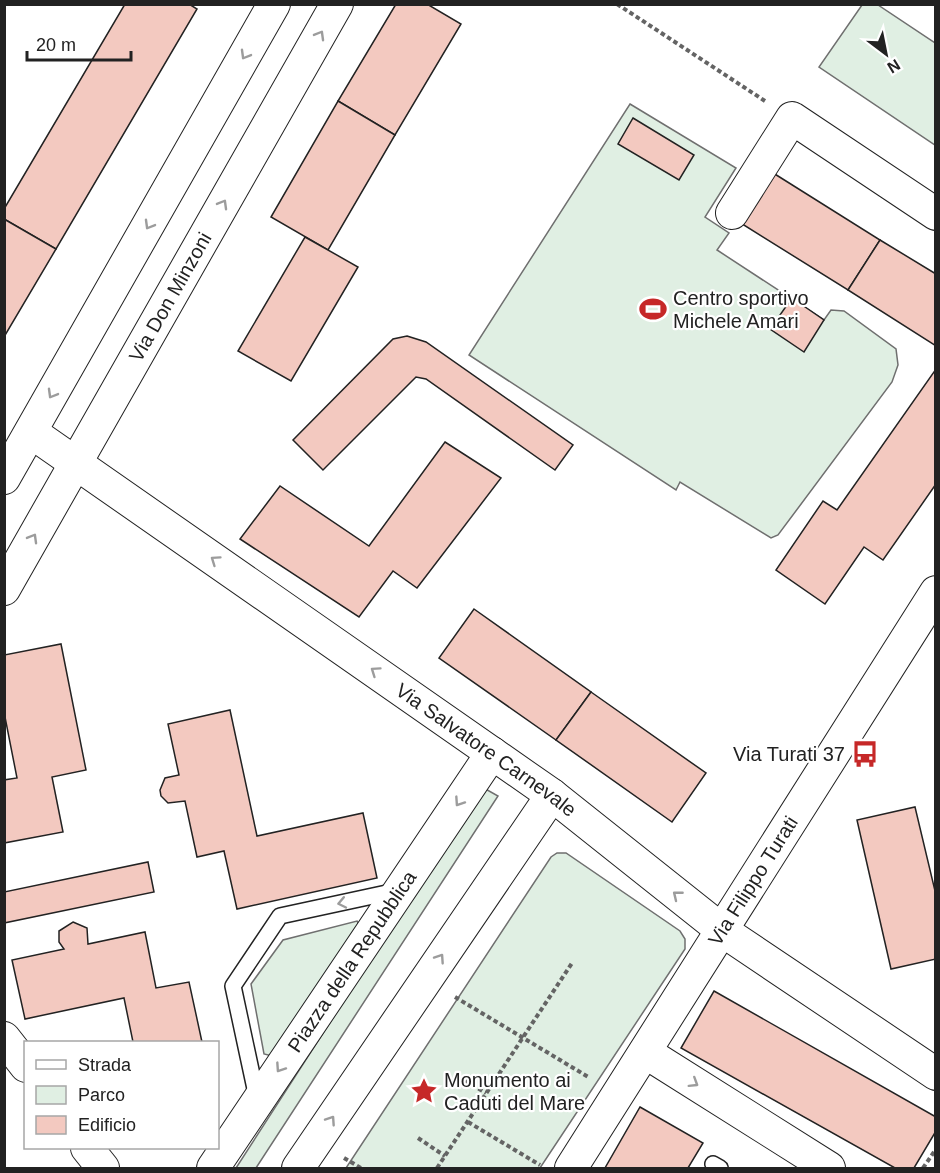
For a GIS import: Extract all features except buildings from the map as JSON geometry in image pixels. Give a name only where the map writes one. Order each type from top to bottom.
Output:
[{"type":"street","points":[[4,478],[274,4]]},
{"type":"street","name":"Via Don Minzoni","points":[[4,589],[337,4]]},
{"type":"street","points":[[732,213],[792,118],[936,214]]},
{"type":"street","name":"Via Salvatore Carnevale","points":[[31,432],[552,795],[723,931],[936,1074]]},
{"type":"street","name":"Via Filippo Turati","points":[[571,1168],[936,591]]},
{"type":"street","name":"Piazza della Repubblica","points":[[213,1168],[492,753]]},
{"type":"street","points":[[298,1168],[552,795]]},
{"type":"street","points":[[4,1038],[24,1063]]},
{"type":"street","points":[[645,1052],[830,1168]]},
{"type":"street","points":[[88,1149],[103,1168]]},
{"type":"lane","points":[[258,1102],[233,986],[280,916],[399,890]]},
{"type":"path","points":[[617,4],[792,118]]},
{"type":"path","points":[[437,1168],[572,963]]},
{"type":"path","points":[[426,980],[523,1036],[617,1095]]},
{"type":"path","points":[[459,1077],[486,1093]]},
{"type":"path","points":[[468,1122],[546,1168]]},
{"type":"path","points":[[418,1138],[445,1156]]},
{"type":"path","points":[[923,1168],[936,1149]]},
{"type":"green space","points":[[862,5],[878,5],[935,43],[935,145],[819,67]]},
{"type":"green space","name":"Centro sportivo Michele Amari","points":[[630,104],[736,168],[705,217],[729,233],[717,250],[824,320],[831,310],[844,311],[896,349],[898,365],[892,382],[778,535],[771,538],[680,482],[676,490],[469,355]]},
{"type":"green space","points":[[482,787],[498,796],[256,1168],[236,1168]]},
{"type":"green space","points":[[557,853],[566,853],[680,931],[685,939],[685,949],[540,1168],[346,1168],[551,857]]},
{"type":"green space","points":[[357,921],[360,926],[272,1056],[264,1054],[251,984],[283,940]]},
{"type":"place","name":"Centro sportivo Michele Amari","points":[[653,309]]},
{"type":"place","name":"Via Turati 37","points":[[865,754]]},
{"type":"place","name":"Monumento ai Caduti del Mare","points":[[424,1091]]}]
